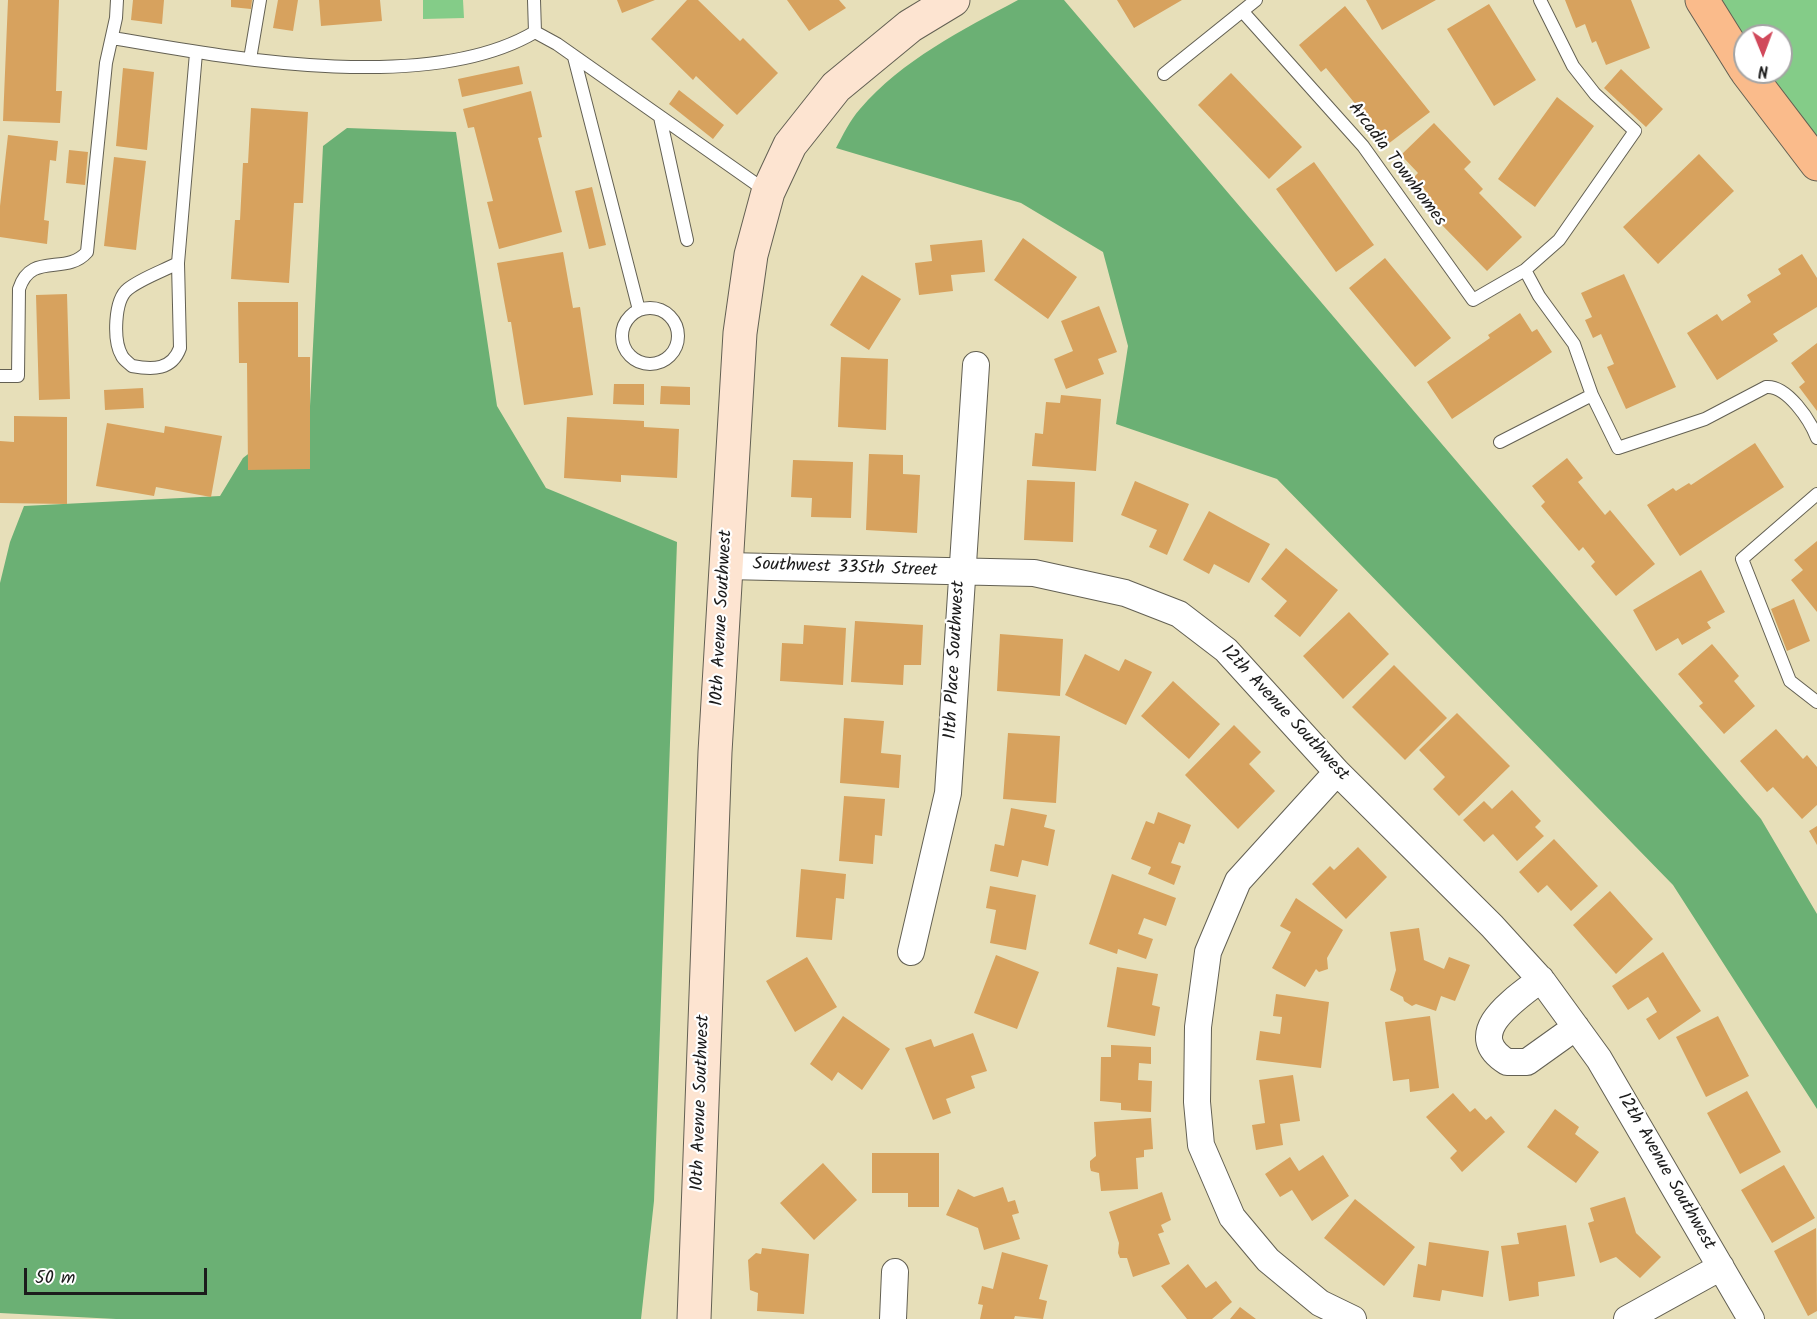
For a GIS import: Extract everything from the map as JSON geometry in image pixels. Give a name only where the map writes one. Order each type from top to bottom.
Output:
[{"type":"main road","points":[[1702,0],[1733,50]]},
{"type":"main road","points":[[1756,84],[1817,164]]},
{"type":"street","name":"10th Avenue Southwest","points":[[694,1319],[714,752],[740,333],[752,255],[768,192],[790,145],[836,87],[910,26],[953,0]]},
{"type":"street","name":"11th Place Southwest","points":[[911,952],[948,793],[976,365]]},
{"type":"street","name":"Southwest 335th Street","points":[[727,566],[962,573]]},
{"type":"street","name":"12th Avenue Southwest","points":[[962,573],[1034,573],[1125,593],[1179,614],[1226,650],[1337,772],[1492,926],[1541,979],[1599,1059],[1751,1319]]},
{"type":"street","points":[[1337,772],[1238,880],[1208,952],[1198,1027],[1197,1102],[1201,1145],[1232,1216],[1268,1260],[1320,1303],[1353,1319]]},
{"type":"street","points":[[1541,979],[1494,1019],[1490,1039],[1493,1049],[1508,1062],[1527,1062],[1576,1027]]},
{"type":"street","points":[[1627,1319],[1720,1267]]},
{"type":"street","points":[[893,1319],[895,1272]]},
{"type":"lane","points":[[0,376],[18,376],[19,289],[22,280],[28,272],[35,268],[74,263],[87,252],[106,63],[113,38],[117,0]]},
{"type":"lane","points":[[250,59],[260,0]]},
{"type":"lane","points":[[534,0],[534,32]]},
{"type":"lane","points":[[1164,74],[1244,12],[1256,0]]},
{"type":"lane","name":"Arcadia Townhomes","points":[[1244,12],[1363,146],[1473,300],[1525,270],[1559,240],[1635,131],[1595,94],[1573,66],[1540,0]]},
{"type":"lane","points":[[113,38],[250,59],[388,67],[446,62],[520,40],[534,32]]},
{"type":"lane","points":[[534,32],[574,57],[768,192]]},
{"type":"lane","points":[[178,263],[128,289],[121,297],[118,311],[119,347],[122,356],[132,366],[160,368],[177,358],[180,348],[178,263],[196,52]]},
{"type":"lane","points":[[574,57],[639,310]]},
{"type":"lane","points":[[660,117],[687,240]]},
{"type":"lane","points":[[1525,270],[1539,296],[1574,344],[1592,394],[1618,448],[1705,419],[1766,387],[1775,386],[1783,390],[1806,419],[1817,438]]},
{"type":"lane","points":[[651,308],[661,310],[673,319],[678,333],[678,343],[672,354],[662,362],[651,365],[637,361],[624,347],[624,325],[629,317],[639,310],[651,308]]},
{"type":"lane","points":[[1500,442],[1592,394]]},
{"type":"lane","points":[[1817,494],[1742,558],[1790,681],[1817,702]]},
{"type":"green space","points":[[423,0],[463,0],[464,18],[423,19]]},
{"type":"green space","points":[[1018,0],[1064,0],[1761,819],[1817,914],[1817,1109],[1673,885],[1277,479],[1116,424],[1128,346],[1103,252],[1021,203],[836,148],[856,113],[895,76],[934,47]]},
{"type":"green space","points":[[1702,0],[1817,0],[1817,164],[1756,84],[1793,84],[1793,24],[1733,24],[1733,50]]},
{"type":"green space","points":[[347,128],[456,132],[497,406],[546,488],[677,542],[654,1201],[641,1319],[116,1319],[0,1313],[0,583],[10,542],[24,506],[220,496],[243,458],[310,406],[323,146]]},
{"type":"building","points":[[8,0],[59,0],[56,91],[62,91],[60,123],[3,121]]},
{"type":"building","points":[[133,0],[164,0],[162,24],[131,20]]},
{"type":"building","points":[[231,0],[252,0],[251,9],[231,7]]},
{"type":"building","points":[[278,0],[298,0],[293,31],[273,28]]},
{"type":"building","points":[[319,0],[380,0],[382,21],[321,26]]},
{"type":"building","points":[[617,0],[655,0],[622,13]]},
{"type":"building","points":[[687,0],[698,0],[740,41],[743,38],[778,73],[737,115],[696,76],[693,80],[651,39]]},
{"type":"building","points":[[787,0],[839,0],[846,8],[809,31]]},
{"type":"building","points":[[1117,0],[1182,0],[1134,28]]},
{"type":"building","points":[[1366,0],[1436,0],[1382,30]]},
{"type":"building","points":[[1565,0],[1631,0],[1650,48],[1606,65],[1596,41],[1592,43],[1585,24],[1576,28]]},
{"type":"building","points":[[1489,4],[1536,80],[1494,106],[1447,29]]},
{"type":"building","points":[[1345,6],[1430,112],[1388,144],[1326,68],[1321,72],[1299,45]]},
{"type":"building","points":[[519,66],[523,84],[462,97],[458,79]]},
{"type":"building","points":[[123,68],[154,72],[147,150],[116,146]]},
{"type":"building","points":[[1621,69],[1663,109],[1646,127],[1604,88]]},
{"type":"building","points":[[1231,73],[1302,147],[1269,179],[1198,105]]},
{"type":"building","points":[[679,90],[724,125],[713,139],[669,104]]},
{"type":"building","points":[[531,91],[542,137],[538,138],[562,232],[499,249],[487,202],[493,201],[474,127],[468,128],[463,109]]},
{"type":"building","points":[[1557,97],[1594,126],[1535,207],[1498,179]]},
{"type":"building","points":[[251,108],[308,112],[303,203],[294,203],[289,283],[231,279],[235,220],[240,220],[243,163],[248,163]]},
{"type":"building","points":[[1434,123],[1471,162],[1464,169],[1483,189],[1479,193],[1522,237],[1487,271],[1441,224],[1446,219],[1422,194],[1426,191],[1413,178],[1418,173],[1401,155]]},
{"type":"building","points":[[8,135],[58,141],[56,161],[50,160],[44,220],[49,221],[47,244],[0,237],[0,206]]},
{"type":"building","points":[[69,150],[88,152],[85,185],[66,183]]},
{"type":"building","points":[[1699,154],[1734,191],[1658,264],[1623,227]]},
{"type":"building","points":[[114,157],[146,161],[136,250],[104,246]]},
{"type":"building","points":[[1314,162],[1374,245],[1336,272],[1276,189]]},
{"type":"building","points":[[592,187],[606,245],[589,249],[575,191]]},
{"type":"building","points":[[1023,238],[1077,277],[1048,319],[994,280]]},
{"type":"building","points":[[982,240],[985,272],[951,275],[953,291],[919,295],[915,263],[932,261],[930,245]]},
{"type":"building","points":[[563,252],[573,308],[580,307],[593,395],[524,405],[511,322],[508,322],[497,263]]},
{"type":"building","points":[[1802,254],[1817,278],[1817,307],[1773,334],[1778,341],[1717,380],[1687,333],[1717,314],[1722,321],[1751,302],[1747,295],[1781,274],[1778,269]]},
{"type":"building","points":[[1385,258],[1451,338],[1415,367],[1349,288]]},
{"type":"building","points":[[1624,274],[1676,387],[1626,409],[1607,367],[1614,364],[1601,334],[1593,338],[1585,320],[1592,317],[1581,293]]},
{"type":"building","points":[[862,275],[901,299],[869,350],[830,325]]},
{"type":"building","points":[[67,294],[70,399],[39,400],[36,295]]},
{"type":"building","points":[[238,302],[298,302],[298,357],[310,357],[310,469],[248,470],[247,363],[239,363]]},
{"type":"building","points":[[1099,306],[1117,352],[1098,359],[1104,374],[1066,389],[1054,359],[1073,351],[1061,321]]},
{"type":"building","points":[[1520,313],[1532,332],[1537,329],[1552,352],[1452,419],[1427,382],[1490,338],[1488,335]]},
{"type":"building","points":[[1817,343],[1817,411],[1799,387],[1805,382],[1791,363]]},
{"type":"building","points":[[841,357],[888,359],[886,430],[838,427]]},
{"type":"building","points":[[614,384],[644,384],[644,405],[613,404]]},
{"type":"building","points":[[661,386],[690,387],[690,405],[660,404]]},
{"type":"building","points":[[143,388],[144,408],[105,410],[104,390]]},
{"type":"building","points":[[1061,395],[1101,399],[1096,471],[1032,466],[1035,433],[1043,434],[1046,402],[1060,403]]},
{"type":"building","points":[[14,416],[67,417],[67,504],[0,503],[0,441],[14,442]]},
{"type":"building","points":[[567,417],[644,421],[644,427],[679,429],[677,478],[621,475],[621,482],[564,478]]},
{"type":"building","points":[[107,423],[164,433],[165,426],[222,436],[211,497],[156,487],[154,496],[96,486]]},
{"type":"building","points":[[1755,443],[1784,487],[1680,556],[1647,505],[1673,488],[1676,491],[1689,483],[1691,485]]},
{"type":"building","points":[[869,454],[903,455],[903,474],[920,475],[917,533],[866,530]]},
{"type":"building","points":[[1567,458],[1583,478],[1578,482],[1605,515],[1610,510],[1655,564],[1616,596],[1591,566],[1595,562],[1583,547],[1579,551],[1541,506],[1545,502],[1532,486]]},
{"type":"building","points":[[793,460],[853,462],[851,518],[811,517],[812,498],[791,497]]},
{"type":"building","points":[[1027,480],[1075,482],[1073,542],[1024,540]]},
{"type":"building","points":[[1135,481],[1189,504],[1167,555],[1149,547],[1157,530],[1121,515]]},
{"type":"building","points":[[1209,511],[1270,544],[1249,583],[1214,564],[1209,574],[1183,560]]},
{"type":"building","points":[[1817,541],[1817,612],[1791,580],[1803,570],[1794,560]]},
{"type":"building","points":[[1286,548],[1338,590],[1300,637],[1274,616],[1287,601],[1261,579]]},
{"type":"building","points":[[1701,570],[1725,612],[1707,622],[1711,628],[1682,645],[1678,638],[1656,651],[1633,610]]},
{"type":"building","points":[[1794,599],[1810,641],[1787,651],[1771,609]]},
{"type":"building","points":[[1349,612],[1389,654],[1343,699],[1303,656]]},
{"type":"building","points":[[855,621],[923,625],[921,665],[904,665],[903,685],[851,682]]},
{"type":"building","points":[[804,625],[846,628],[843,685],[780,681],[782,643],[803,644]]},
{"type":"building","points":[[1000,634],[1063,639],[1060,696],[997,691]]},
{"type":"building","points":[[1712,644],[1739,676],[1734,681],[1755,706],[1724,734],[1699,706],[1703,703],[1678,674]]},
{"type":"building","points":[[1085,654],[1119,671],[1125,659],[1152,672],[1126,725],[1065,695]]},
{"type":"building","points":[[1394,665],[1447,718],[1405,760],[1352,707]]},
{"type":"building","points":[[1173,681],[1220,724],[1189,759],[1141,716]]},
{"type":"building","points":[[1457,713],[1510,766],[1459,816],[1433,789],[1445,777],[1419,750]]},
{"type":"building","points":[[844,718],[884,721],[881,753],[901,755],[899,788],[840,783]]},
{"type":"building","points":[[1234,725],[1261,752],[1249,764],[1275,791],[1238,829],[1185,775]]},
{"type":"building","points":[[1776,729],[1803,759],[1807,755],[1817,767],[1817,805],[1802,819],[1773,787],[1767,792],[1740,761]]},
{"type":"building","points":[[1008,733],[1060,736],[1056,803],[1003,799]]},
{"type":"building","points":[[1512,790],[1541,821],[1535,827],[1544,836],[1517,861],[1493,834],[1484,842],[1463,820],[1484,801],[1492,809]]},
{"type":"building","points":[[844,796],[885,799],[882,836],[875,835],[873,864],[839,861]]},
{"type":"building","points":[[1011,808],[1047,815],[1044,827],[1055,830],[1048,866],[1022,860],[1018,877],[990,871],[995,844],[1004,846]]},
{"type":"building","points":[[1158,812],[1191,825],[1184,844],[1179,842],[1171,863],[1181,866],[1174,885],[1148,874],[1151,867],[1131,859],[1146,821],[1154,824]]},
{"type":"building","points":[[1817,826],[1817,845],[1809,831]]},
{"type":"building","points":[[1554,839],[1598,886],[1571,911],[1547,885],[1538,893],[1519,872]]},
{"type":"building","points":[[1358,847],[1387,877],[1346,919],[1312,884],[1330,866],[1334,870]]},
{"type":"building","points":[[801,869],[846,874],[844,899],[836,898],[832,940],[796,937]]},
{"type":"building","points":[[1112,874],[1176,898],[1166,926],[1144,918],[1138,934],[1153,939],[1146,959],[1118,949],[1117,954],[1089,944]]},
{"type":"building","points":[[990,886],[1036,895],[1026,950],[990,943],[996,910],[986,908]]},
{"type":"building","points":[[1610,891],[1653,939],[1616,974],[1573,925]]},
{"type":"building","points":[[1296,898],[1343,930],[1327,958],[1328,969],[1319,972],[1316,969],[1305,987],[1272,968],[1291,932],[1280,926]]},
{"type":"building","points":[[1419,928],[1424,960],[1444,969],[1449,957],[1470,965],[1455,1001],[1441,996],[1436,1011],[1416,1004],[1412,1006],[1404,1001],[1403,997],[1390,990],[1396,970],[1390,932]]},
{"type":"building","points":[[1663,952],[1701,1011],[1659,1040],[1646,1019],[1657,1012],[1648,997],[1628,1010],[1612,986]]},
{"type":"building","points":[[996,955],[1039,972],[1017,1029],[974,1013]]},
{"type":"building","points":[[807,957],[837,1007],[795,1032],[766,981]]},
{"type":"building","points":[[1117,967],[1158,974],[1152,1005],[1160,1007],[1155,1036],[1107,1027]]},
{"type":"building","points":[[1276,994],[1329,1002],[1321,1068],[1256,1060],[1260,1031],[1280,1034],[1282,1017],[1273,1016]]},
{"type":"building","points":[[843,1016],[890,1049],[862,1090],[838,1072],[832,1081],[810,1064]]},
{"type":"building","points":[[1430,1016],[1439,1088],[1410,1092],[1409,1079],[1393,1081],[1385,1022]]},
{"type":"building","points":[[1718,1016],[1749,1076],[1706,1097],[1676,1037]]},
{"type":"building","points":[[973,1033],[987,1071],[971,1076],[975,1088],[946,1099],[951,1113],[933,1120],[905,1048],[931,1039],[934,1047]]},
{"type":"building","points":[[1111,1045],[1151,1047],[1151,1064],[1139,1063],[1138,1080],[1152,1081],[1151,1112],[1121,1110],[1121,1103],[1100,1101],[1101,1057],[1111,1057]]},
{"type":"building","points":[[1293,1075],[1300,1121],[1280,1124],[1283,1145],[1256,1150],[1252,1125],[1265,1123],[1259,1080]]},
{"type":"building","points":[[1747,1091],[1781,1152],[1740,1174],[1707,1113]]},
{"type":"building","points":[[1453,1093],[1470,1112],[1475,1108],[1486,1120],[1491,1116],[1505,1132],[1462,1172],[1450,1158],[1457,1151],[1426,1117]]},
{"type":"building","points":[[1555,1109],[1579,1127],[1575,1134],[1599,1152],[1576,1183],[1527,1147]]},
{"type":"building","points":[[1151,1118],[1153,1149],[1144,1150],[1144,1157],[1136,1158],[1138,1189],[1101,1191],[1099,1173],[1091,1171],[1090,1167],[1090,1161],[1096,1156],[1094,1122]]},
{"type":"building","points":[[872,1153],[939,1153],[939,1207],[908,1207],[908,1193],[872,1193]]},
{"type":"building","points":[[1323,1155],[1349,1196],[1312,1221],[1292,1190],[1280,1197],[1265,1174],[1290,1157],[1299,1171]]},
{"type":"building","points":[[823,1163],[857,1200],[814,1240],[780,1203]]},
{"type":"building","points":[[1784,1165],[1815,1218],[1772,1243],[1741,1190]]},
{"type":"building","points":[[1003,1187],[1008,1202],[1015,1200],[1019,1213],[1012,1215],[1020,1239],[984,1250],[978,1228],[946,1215],[958,1189],[974,1197]]},
{"type":"building","points":[[1162,1192],[1171,1220],[1161,1225],[1164,1232],[1158,1234],[1170,1264],[1133,1277],[1127,1258],[1120,1258],[1118,1253],[1119,1243],[1109,1212]]},
{"type":"building","points":[[1625,1197],[1636,1233],[1661,1257],[1640,1278],[1616,1257],[1600,1263],[1588,1223],[1594,1221],[1590,1208]]},
{"type":"building","points":[[1355,1199],[1415,1247],[1384,1286],[1324,1238]]},
{"type":"building","points":[[1566,1225],[1575,1276],[1538,1282],[1539,1296],[1509,1301],[1501,1246],[1519,1244],[1517,1233]]},
{"type":"building","points":[[1816,1228],[1817,1311],[1808,1316],[1774,1251]]},
{"type":"building","points":[[1429,1242],[1489,1251],[1483,1297],[1442,1290],[1440,1301],[1413,1297],[1418,1264],[1426,1266]]},
{"type":"building","points":[[762,1248],[809,1254],[804,1314],[757,1311],[758,1293],[750,1290],[748,1260],[756,1253],[761,1254]]},
{"type":"building","points":[[1002,1252],[1048,1265],[1039,1299],[1047,1301],[1043,1319],[1015,1316],[1014,1319],[980,1319],[983,1305],[978,1304],[982,1286],[993,1289]]},
{"type":"building","points":[[1188,1264],[1206,1288],[1216,1281],[1232,1302],[1212,1319],[1187,1319],[1161,1286]]},
{"type":"building","points":[[1240,1307],[1256,1319],[1230,1319]]}]
